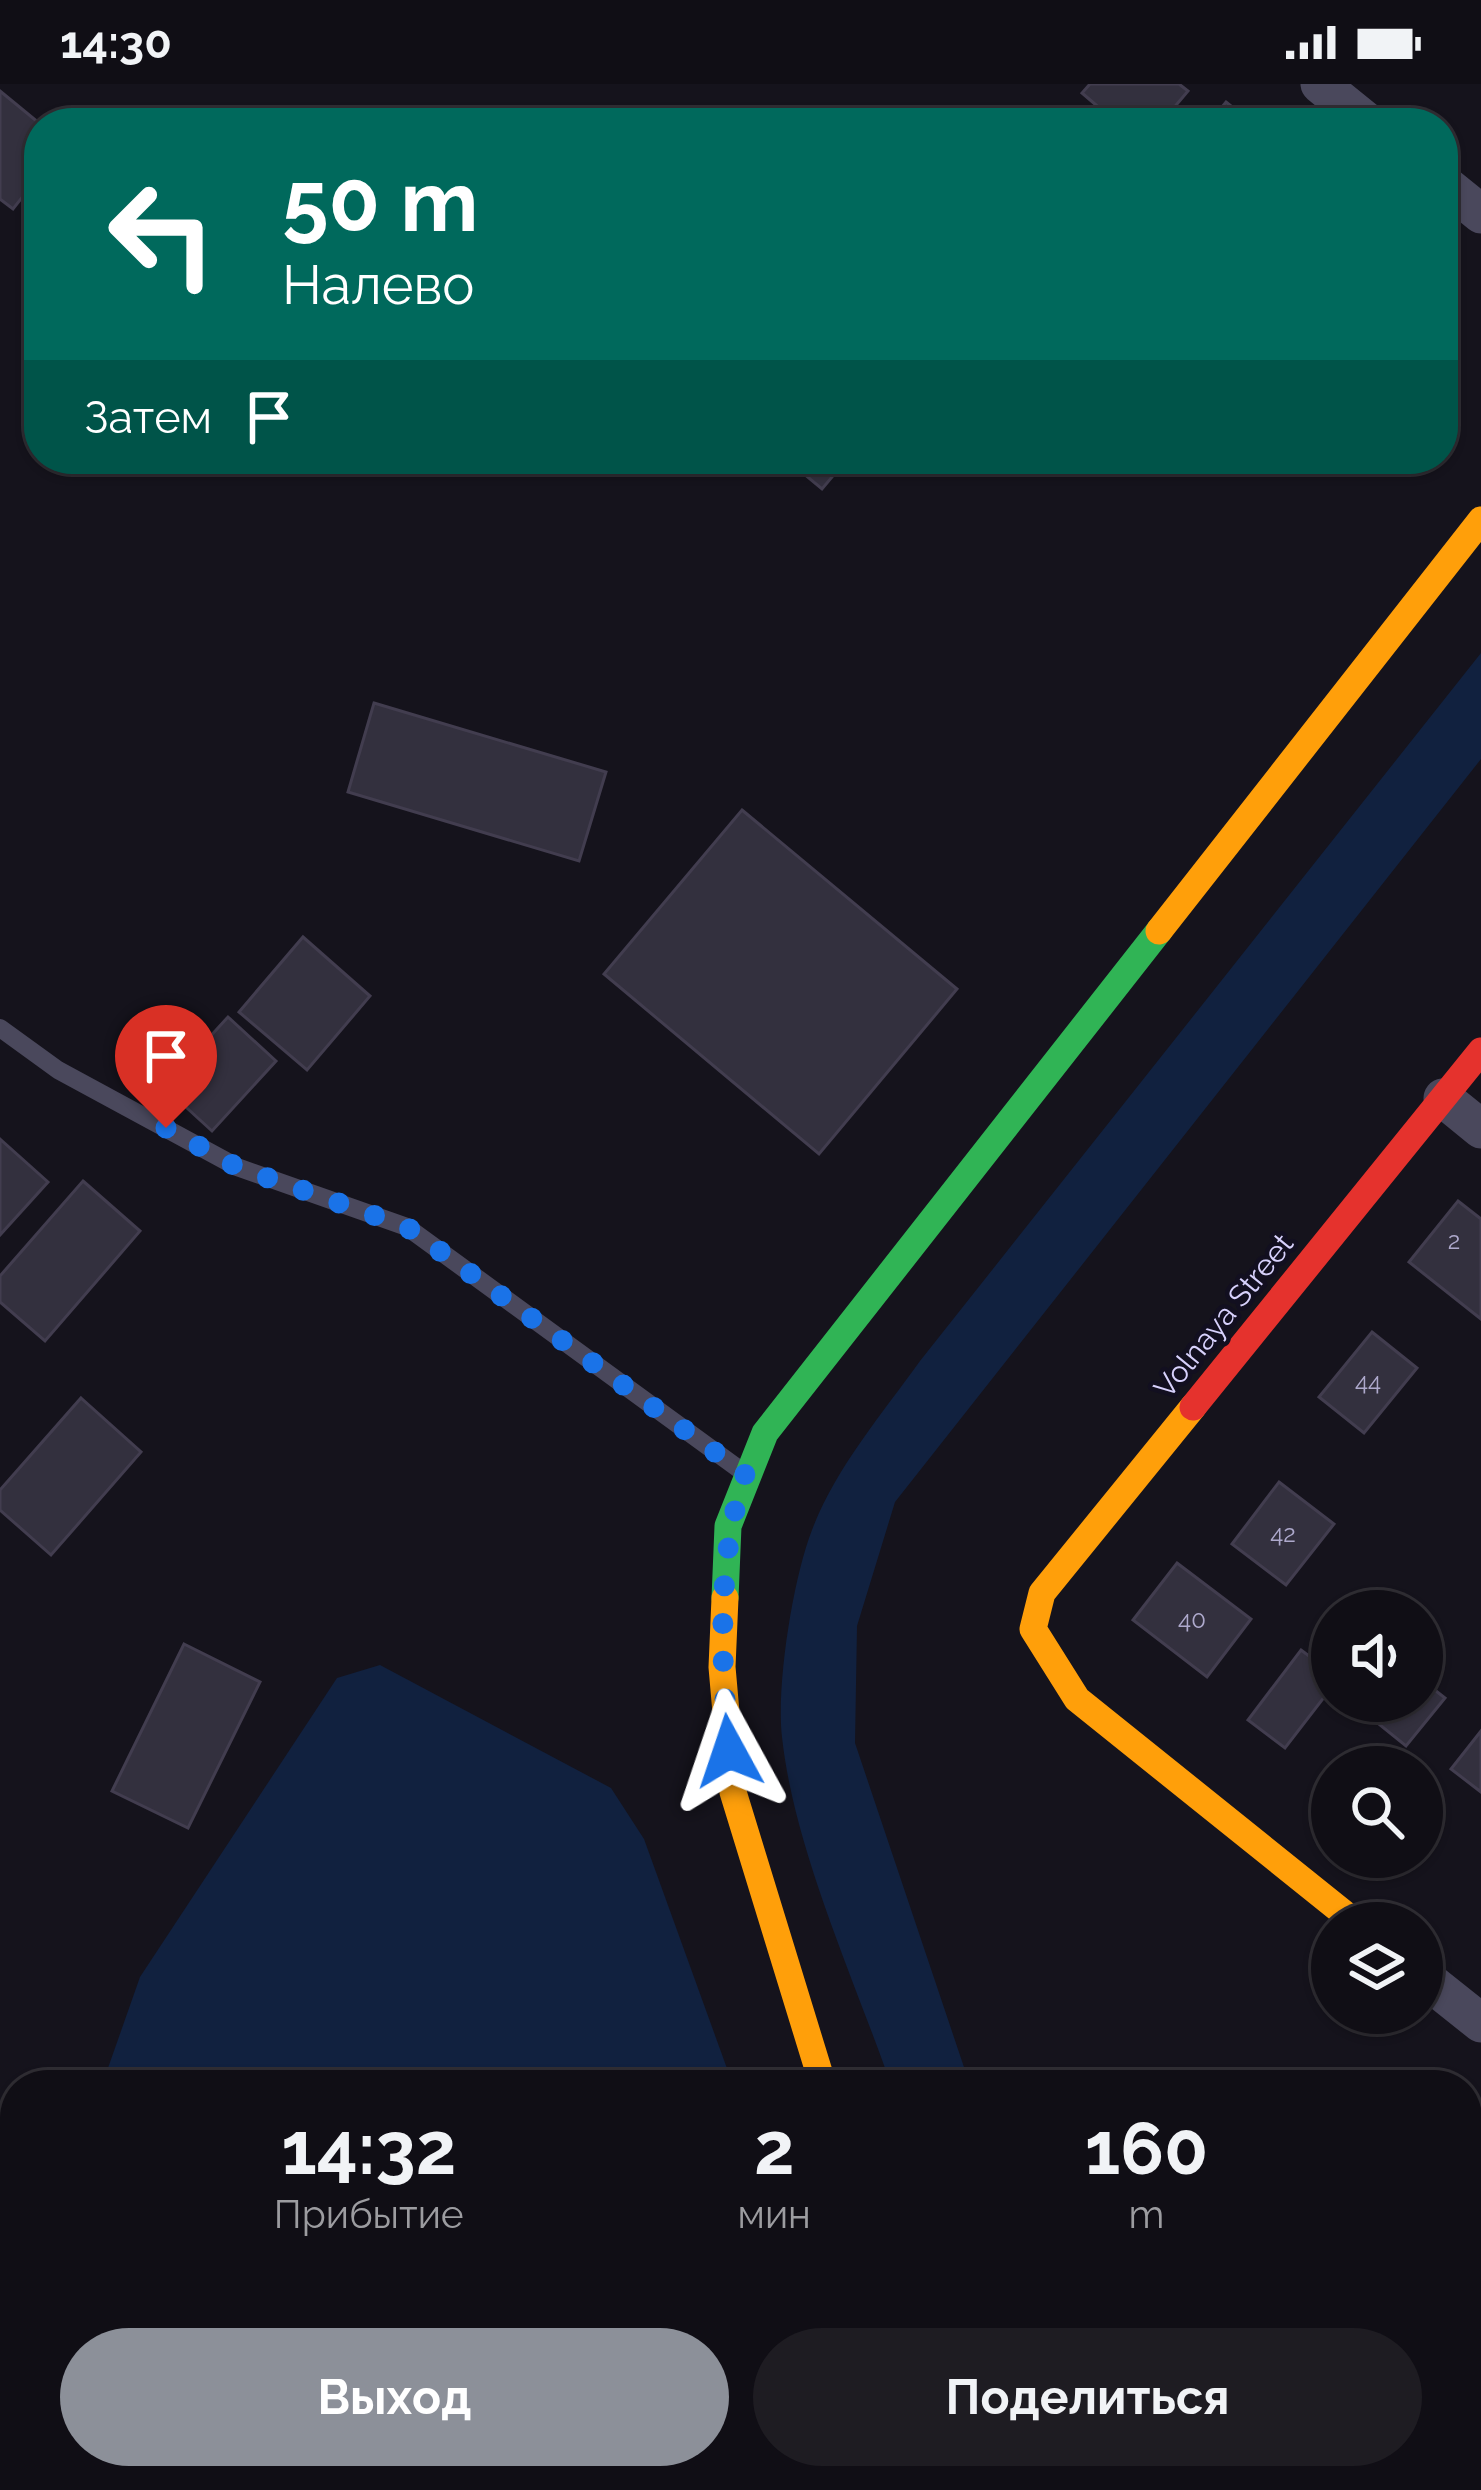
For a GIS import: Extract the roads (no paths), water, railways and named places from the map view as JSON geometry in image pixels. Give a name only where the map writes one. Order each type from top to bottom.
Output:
[{"type":"street","points":[[1319,84],[1349,108]]},
{"type":"street","points":[[819,2070],[733,1792],[722,1667],[728,1526],[745,1474],[765,1433],[1481,520]]},
{"type":"street","name":"Volnaya Street","points":[[1330,1902],[1077,1699],[1033,1629],[1042,1593],[1481,1051]]},
{"type":"street","points":[[1442,1098],[1481,1129]]},
{"type":"street","points":[[1443,1993],[1481,2024]]},
{"type":"lane","points":[[0,1028],[58,1070],[237,1167],[407,1227],[745,1474]]},
{"type":"water","points":[[1481,653],[1481,759],[895,1502],[857,1626],[855,1743],[965,2070],[885,2070],[812,1868],[782,1737],[781,1690],[788,1632],[812,1530],[846,1464],[920,1361]]},
{"type":"water","points":[[380,1665],[611,1788],[644,1839],[728,2070],[107,2070],[140,1977],[337,1678]]}]
